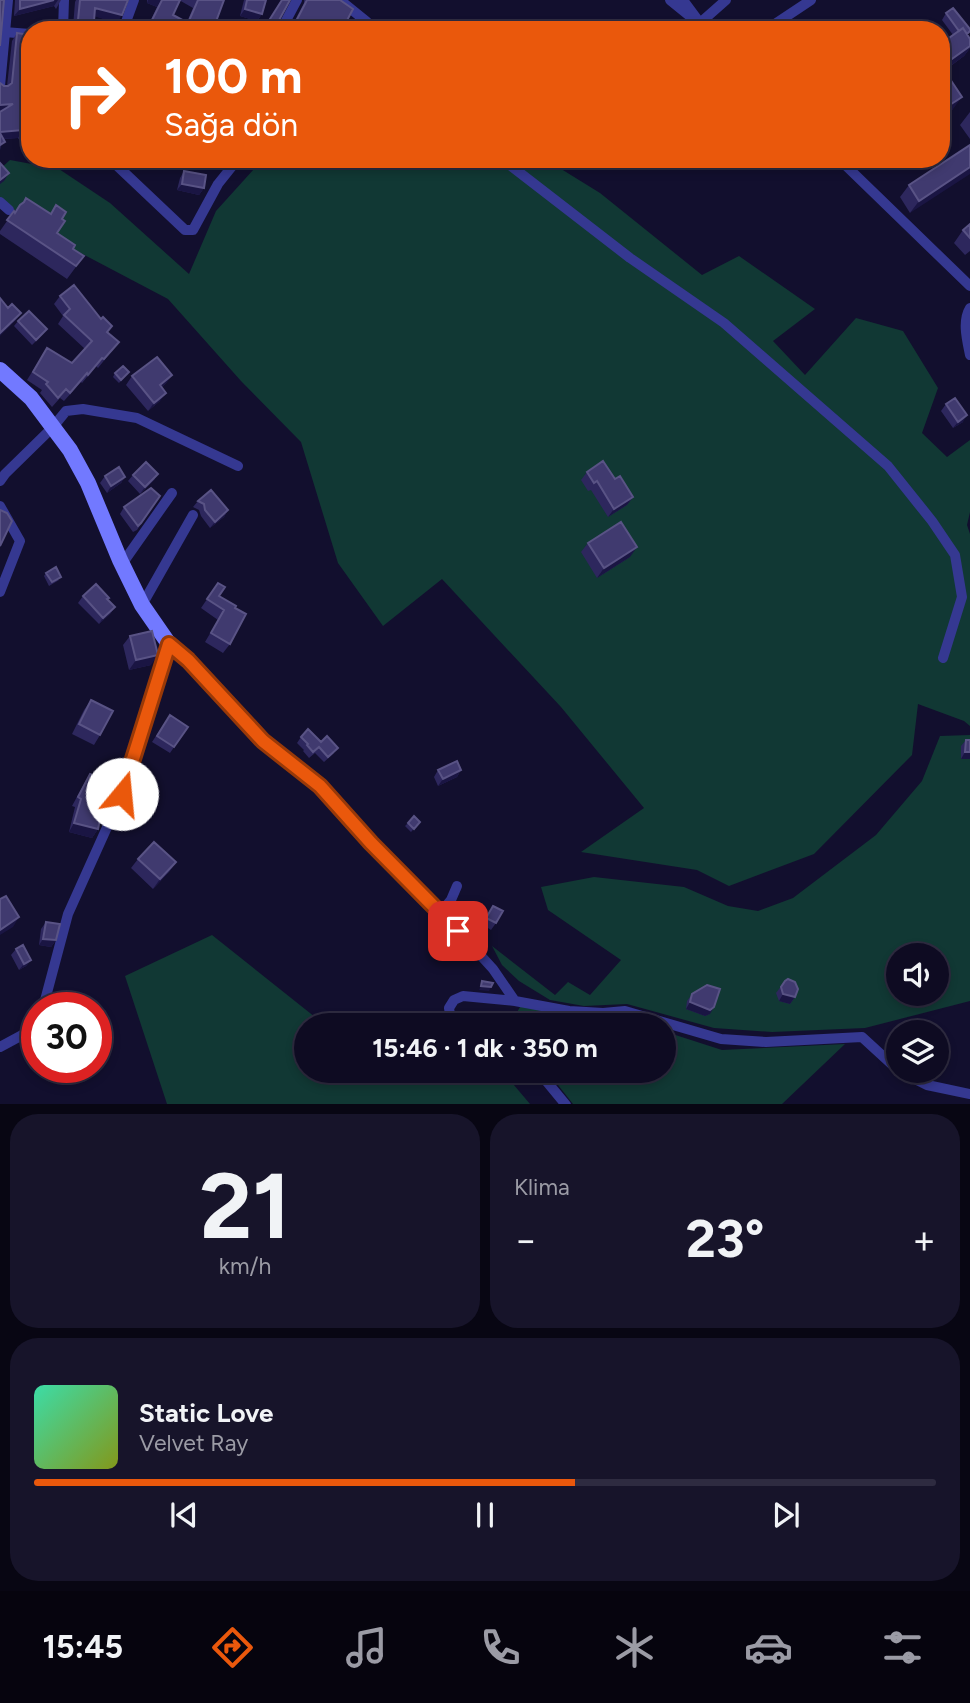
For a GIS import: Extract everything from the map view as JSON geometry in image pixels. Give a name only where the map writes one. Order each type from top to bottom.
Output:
[{"type":"street","points":[[0,86],[8,0]]},
{"type":"street","points":[[63,21],[64,0]]},
{"type":"street","points":[[126,21],[134,0]]},
{"type":"street","points":[[286,21],[297,0]]},
{"type":"street","points":[[340,0],[360,21]]},
{"type":"street","points":[[670,0],[696,21]]},
{"type":"street","points":[[683,0],[699,21]]},
{"type":"street","points":[[708,21],[726,0]]},
{"type":"street","points":[[780,21],[811,0]]},
{"type":"street","points":[[4,32],[21,33]]},
{"type":"street","points":[[120,168],[185,230],[193,230],[218,184],[230,168]]},
{"type":"street","points":[[514,168],[630,258],[724,323],[888,466],[955,555],[962,597],[943,658]]},
{"type":"street","points":[[848,168],[970,286]]},
{"type":"street","points":[[0,202],[9,210]]},
{"type":"street","points":[[970,308],[967,312],[966,334],[970,355]]},
{"type":"street","points":[[0,370],[31,398],[70,450],[142,605],[169,644],[188,660],[263,741],[320,786],[493,969],[515,1001]]},
{"type":"street","points":[[2,476],[66,411],[83,409],[137,418],[238,466]]},
{"type":"street","points":[[122,564],[172,493]]},
{"type":"street","points":[[0,506],[20,541],[0,592]]},
{"type":"street","points":[[142,605],[193,514]]},
{"type":"street","points":[[958,576],[970,571]]},
{"type":"street","points":[[47,992],[68,914],[122,794],[169,644]]},
{"type":"street","points":[[441,912],[452,900],[457,886]]},
{"type":"street","points":[[450,1013],[449,1008],[454,1000],[463,996],[515,1001],[569,1012],[625,1011],[721,1039],[766,1042],[862,1037],[886,1060]]},
{"type":"street","points":[[0,1047],[21,1036]]},
{"type":"street","points":[[544,1083],[555,1104]]},
{"type":"street","points":[[548,1083],[566,1104]]},
{"type":"street","points":[[921,1083],[970,1094]]},
{"type":"green space","points":[[10,160],[21,162],[21,168],[59,169],[110,203],[189,274],[216,211],[255,168],[560,168],[600,193],[702,275],[739,256],[815,309],[773,341],[805,375],[856,318],[903,331],[938,388],[922,433],[947,457],[970,440],[970,512],[967,525],[970,534],[970,726],[964,721],[918,704],[912,755],[814,854],[729,886],[697,870],[581,852],[644,808],[561,707],[442,579],[383,626],[338,563],[301,442],[241,381],[168,299],[56,240],[0,199],[0,169]]},
{"type":"green space","points":[[970,735],[970,1001],[896,1020],[886,1020],[886,1023],[865,1028],[772,1032],[714,1028],[676,1018],[676,1013],[660,1013],[627,1004],[584,1006],[550,1000],[519,981],[502,965],[492,946],[555,995],[568,982],[590,995],[621,960],[548,910],[541,887],[594,877],[684,887],[728,906],[758,911],[793,898],[876,835],[922,781],[940,736]]},
{"type":"green space","points":[[212,935],[310,1013],[294,1013],[294,1083],[512,1083],[530,1104],[167,1104],[125,976]]},
{"type":"green space","points":[[523,1002],[552,1013],[516,1013]]},
{"type":"green space","points":[[676,1035],[722,1050],[845,1044],[782,1104],[573,1104],[556,1083],[676,1083]]},
{"type":"building","points":[[0,0],[4,0],[0,46]]},
{"type":"building","points":[[20,0],[54,0],[20,9]]},
{"type":"building","points":[[80,0],[128,0],[122,15],[95,8],[94,21],[78,20]]},
{"type":"building","points":[[162,0],[180,0],[173,15],[184,21],[152,21]]},
{"type":"building","points":[[198,0],[224,0],[216,21],[189,21]]},
{"type":"building","points":[[247,0],[266,0],[262,14],[245,9]]},
{"type":"building","points":[[282,0],[290,0],[279,21],[269,21]]},
{"type":"building","points":[[307,0],[340,0],[353,9],[347,21],[296,21]]},
{"type":"building","points":[[953,8],[970,29],[967,34],[963,28],[959,31],[946,13]]},
{"type":"building","points":[[963,28],[970,39],[970,46],[950,60],[950,37]]},
{"type":"building","points":[[17,33],[21,34],[21,130],[0,132],[0,112],[13,104],[0,105],[0,83],[8,86],[12,83]]},
{"type":"building","points":[[950,79],[962,97],[950,105]]},
{"type":"building","points":[[970,145],[970,167],[919,201],[909,185],[935,168],[950,168],[950,158]]},
{"type":"building","points":[[0,163],[9,173],[0,180]]},
{"type":"building","points":[[184,171],[206,175],[204,188],[182,184]]},
{"type":"building","points":[[26,198],[51,214],[56,205],[66,212],[62,219],[65,221],[57,233],[75,245],[73,249],[84,256],[76,266],[7,220]]},
{"type":"building","points":[[970,224],[970,238],[963,230]]},
{"type":"building","points":[[74,285],[101,319],[103,317],[112,326],[107,332],[119,342],[70,393],[66,389],[58,398],[46,384],[48,382],[33,372],[47,348],[72,363],[92,341],[64,315],[70,309],[60,296]]},
{"type":"building","points":[[0,298],[8,308],[12,304],[21,313],[0,333]]},
{"type":"building","points":[[29,311],[47,329],[36,340],[18,321]]},
{"type":"building","points":[[157,357],[172,375],[160,385],[166,393],[154,403],[132,376]]},
{"type":"building","points":[[123,366],[129,372],[121,380],[115,373]]},
{"type":"building","points":[[955,398],[967,415],[958,422],[946,404]]},
{"type":"building","points":[[603,461],[615,479],[620,476],[633,497],[614,509],[597,481],[594,483],[587,472]]},
{"type":"building","points":[[146,462],[158,474],[145,487],[133,475]]},
{"type":"building","points":[[119,467],[125,477],[111,486],[105,476]]},
{"type":"building","points":[[151,488],[160,496],[138,526],[124,507]]},
{"type":"building","points":[[211,490],[228,510],[215,522],[205,510],[204,504],[198,501]]},
{"type":"building","points":[[0,510],[7,513],[12,521],[0,546]]},
{"type":"building","points":[[621,522],[637,547],[604,568],[588,543]]},
{"type":"building","points":[[56,567],[61,577],[52,582],[46,573]]},
{"type":"building","points":[[218,583],[225,587],[219,596],[246,614],[230,644],[211,633],[224,610],[207,599]]},
{"type":"building","points":[[96,584],[115,607],[103,618],[83,596]]},
{"type":"building","points":[[152,631],[158,655],[136,660],[130,636]]},
{"type":"building","points":[[91,700],[113,711],[100,735],[79,724]]},
{"type":"building","points":[[170,715],[188,727],[174,747],[157,736]]},
{"type":"building","points":[[308,729],[321,742],[327,736],[338,748],[328,757],[319,747],[313,752],[301,737]]},
{"type":"building","points":[[966,740],[970,740],[970,752],[965,752]]},
{"type":"building","points":[[457,761],[461,770],[443,779],[438,770]]},
{"type":"building","points":[[90,774],[113,786],[100,810],[98,829],[74,823],[81,799],[78,797]]},
{"type":"building","points":[[414,816],[420,822],[414,829],[408,823]]},
{"type":"building","points":[[154,842],[176,862],[160,879],[138,859]]},
{"type":"building","points":[[6,896],[19,917],[0,930],[0,899]]},
{"type":"building","points":[[493,906],[503,911],[496,923],[486,918]]},
{"type":"building","points":[[46,922],[60,924],[56,940],[43,939]]},
{"type":"building","points":[[23,945],[31,960],[24,964],[16,949]]},
{"type":"building","points":[[788,979],[795,982],[798,989],[795,997],[783,994],[781,987]]},
{"type":"building","points":[[482,981],[493,983],[491,987],[481,986]]},
{"type":"building","points":[[707,985],[720,989],[714,1007],[710,1010],[690,1002],[692,994]]},
{"type":"route","points":[[122,794],[169,644],[188,660],[263,741],[320,786],[371,843],[458,931]]}]
